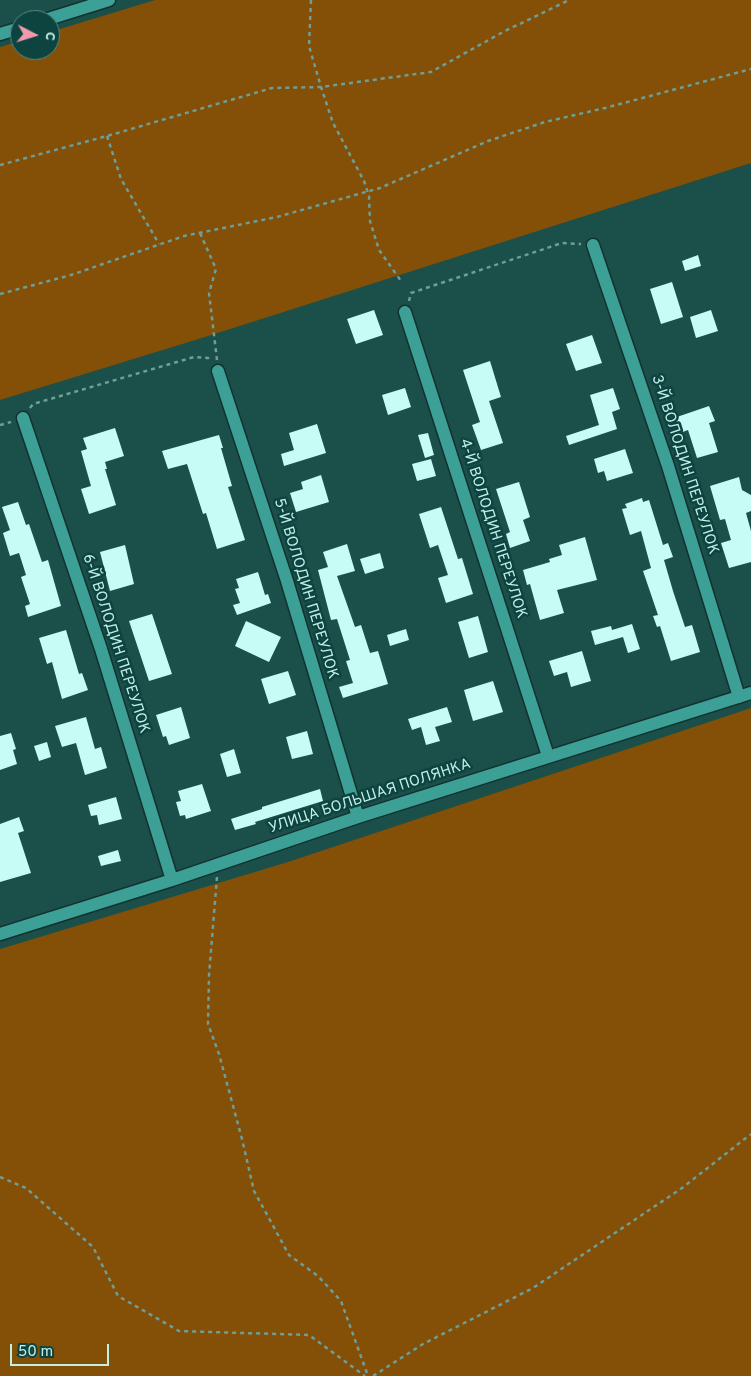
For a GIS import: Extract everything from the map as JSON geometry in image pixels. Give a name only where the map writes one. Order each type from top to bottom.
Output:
[{"type":"street","points":[[60,15],[109,0]]},
{"type":"street","name":"3-Й ВОЛОДИН ПЕРЕУЛОК","points":[[593,245],[745,695]]},
{"type":"street","name":"4-Й ВОЛОДИН ПЕРЕУЛОК","points":[[405,312],[548,756]]},
{"type":"street","name":"5-Й ВОЛОДИН ПЕРЕУЛОК","points":[[218,371],[287,581],[358,817]]},
{"type":"street","name":"6-Й ВОЛОДИН ПЕРЕУЛОК","points":[[23,418],[101,649],[172,880]]},
{"type":"street","name":"УЛИЦА БОЛЬШАЯ ПОЛЯНКА","points":[[0,934],[172,880],[358,817],[548,756],[745,695]]},
{"type":"path","points":[[311,0],[309,46],[332,123],[367,191],[370,221],[379,250],[401,281]]},
{"type":"path","points":[[0,165],[272,88],[321,87],[431,72],[502,32],[569,0]]},
{"type":"path","points":[[0,294],[71,275],[159,244],[200,233],[277,217],[367,191],[488,141],[545,122],[751,69]]},
{"type":"path","points":[[107,136],[121,179],[159,244]]},
{"type":"path","points":[[200,233],[216,269],[209,293],[218,371]]},
{"type":"path","points":[[405,312],[411,293],[562,243],[593,245]]},
{"type":"path","points":[[0,425],[23,418],[33,404],[194,357],[208,358],[218,371]]},
{"type":"path","points":[[218,864],[209,975],[208,1024],[226,1082],[254,1191],[289,1255],[318,1276],[341,1301],[367,1376]]},
{"type":"path","points":[[373,1376],[423,1344],[533,1288],[682,1188],[751,1134]]},
{"type":"path","points":[[0,1177],[26,1188],[93,1247],[118,1296],[179,1332],[309,1336],[367,1376]]},
{"type":"shaded area","points":[[155,0],[751,0],[751,163],[205,337],[0,400],[0,47],[10,44],[10,60],[60,60],[60,29]]},
{"type":"shaded area","points":[[751,708],[751,1376],[0,1376],[0,949],[288,862]]},
{"type":"building","points":[[698,255],[701,266],[685,271],[682,261]]},
{"type":"building","points":[[672,282],[683,317],[661,324],[650,289]]},
{"type":"building","points":[[374,310],[383,335],[356,344],[347,319]]},
{"type":"building","points":[[711,310],[718,331],[696,338],[690,317]]},
{"type":"building","points":[[592,335],[602,363],[576,371],[566,344]]},
{"type":"building","points":[[490,361],[501,397],[489,401],[503,443],[481,450],[472,425],[480,422],[463,370]]},
{"type":"building","points":[[405,388],[411,407],[388,415],[382,395]]},
{"type":"building","points":[[613,388],[620,409],[612,412],[617,429],[569,445],[566,436],[599,425],[590,395]]},
{"type":"building","points":[[709,406],[715,421],[709,423],[718,452],[697,458],[688,430],[680,433],[674,418]]},
{"type":"building","points":[[317,424],[326,453],[284,466],[281,454],[294,450],[289,433]]},
{"type":"building","points":[[115,428],[124,456],[105,462],[107,469],[105,469],[116,505],[89,514],[81,489],[91,486],[81,451],[87,449],[83,438]]},
{"type":"building","points":[[428,433],[434,455],[425,458],[418,435]]},
{"type":"building","points":[[219,435],[232,486],[228,487],[245,540],[217,549],[206,513],[203,514],[187,464],[168,469],[162,451]]},
{"type":"building","points":[[625,449],[633,473],[607,481],[604,471],[598,473],[594,459]]},
{"type":"building","points":[[431,459],[436,476],[417,481],[412,464]]},
{"type":"building","points":[[321,475],[329,502],[296,512],[290,493],[303,489],[301,482]]},
{"type":"building","points":[[739,477],[742,490],[751,495],[751,511],[746,513],[751,531],[751,562],[729,568],[721,543],[731,540],[725,519],[720,520],[710,486]]},
{"type":"building","points":[[519,482],[530,517],[523,520],[530,541],[510,548],[506,534],[510,532],[496,489]]},
{"type":"building","points":[[642,498],[643,502],[649,500],[663,545],[668,543],[673,557],[664,560],[673,591],[685,627],[692,625],[700,652],[671,661],[660,626],[657,627],[653,616],[658,615],[643,571],[651,568],[641,531],[630,535],[622,509],[627,508],[625,504]]},
{"type":"building","points":[[18,502],[26,525],[29,524],[42,562],[48,560],[61,606],[28,617],[25,606],[30,604],[21,577],[26,575],[19,553],[10,556],[3,533],[10,530],[2,507]]},
{"type":"building","points":[[441,507],[458,559],[462,558],[473,594],[446,603],[438,578],[448,575],[438,545],[430,548],[419,514]]},
{"type":"building","points":[[585,537],[597,580],[557,590],[564,613],[540,620],[530,584],[527,585],[523,570],[550,562],[549,559],[562,555],[559,545]]},
{"type":"building","points":[[347,544],[355,571],[337,576],[355,627],[361,625],[370,653],[378,651],[388,684],[343,698],[339,687],[353,683],[346,661],[350,660],[337,619],[331,620],[318,570],[328,567],[323,552]]},
{"type":"building","points":[[125,545],[134,584],[110,591],[100,552]]},
{"type":"building","points":[[380,553],[384,568],[365,574],[360,559]]},
{"type":"building","points":[[258,572],[265,595],[268,594],[271,603],[237,615],[233,605],[240,603],[235,589],[239,588],[236,579]]},
{"type":"building","points":[[152,614],[172,674],[149,681],[129,621]]},
{"type":"building","points":[[478,616],[488,652],[469,658],[458,622]]},
{"type":"building","points":[[246,621],[281,637],[269,662],[235,646]]},
{"type":"building","points":[[632,624],[640,649],[628,653],[623,637],[595,645],[591,631],[611,626],[612,630]]},
{"type":"building","points":[[406,629],[409,640],[390,646],[387,635]]},
{"type":"building","points":[[66,630],[79,674],[82,673],[88,690],[62,699],[52,662],[47,664],[39,638]]},
{"type":"building","points":[[582,651],[591,681],[571,687],[567,672],[554,676],[549,661]]},
{"type":"building","points":[[288,671],[296,695],[269,704],[261,679]]},
{"type":"building","points":[[493,681],[503,712],[473,721],[464,690]]},
{"type":"building","points":[[181,707],[190,738],[169,745],[166,736],[163,737],[156,715]]},
{"type":"building","points":[[447,707],[452,722],[435,727],[440,741],[426,745],[421,727],[412,730],[408,719]]},
{"type":"building","points":[[86,717],[95,749],[101,747],[107,768],[85,775],[76,743],[62,747],[55,726]]},
{"type":"building","points":[[307,731],[313,754],[292,759],[286,737]]},
{"type":"building","points":[[11,733],[16,749],[13,750],[17,764],[0,770],[0,736]]},
{"type":"building","points":[[47,742],[51,757],[39,761],[34,746]]},
{"type":"building","points":[[234,749],[241,773],[227,777],[220,754]]},
{"type":"building","points":[[202,784],[211,811],[186,819],[185,815],[180,816],[176,802],[181,801],[178,791]]},
{"type":"building","points":[[320,789],[323,801],[235,830],[231,819]]},
{"type":"building","points":[[116,797],[122,819],[99,825],[97,815],[91,816],[88,805]]},
{"type":"building","points":[[19,817],[24,831],[18,833],[31,873],[0,882],[0,824]]},
{"type":"building","points":[[118,850],[121,861],[101,866],[98,856]]}]
